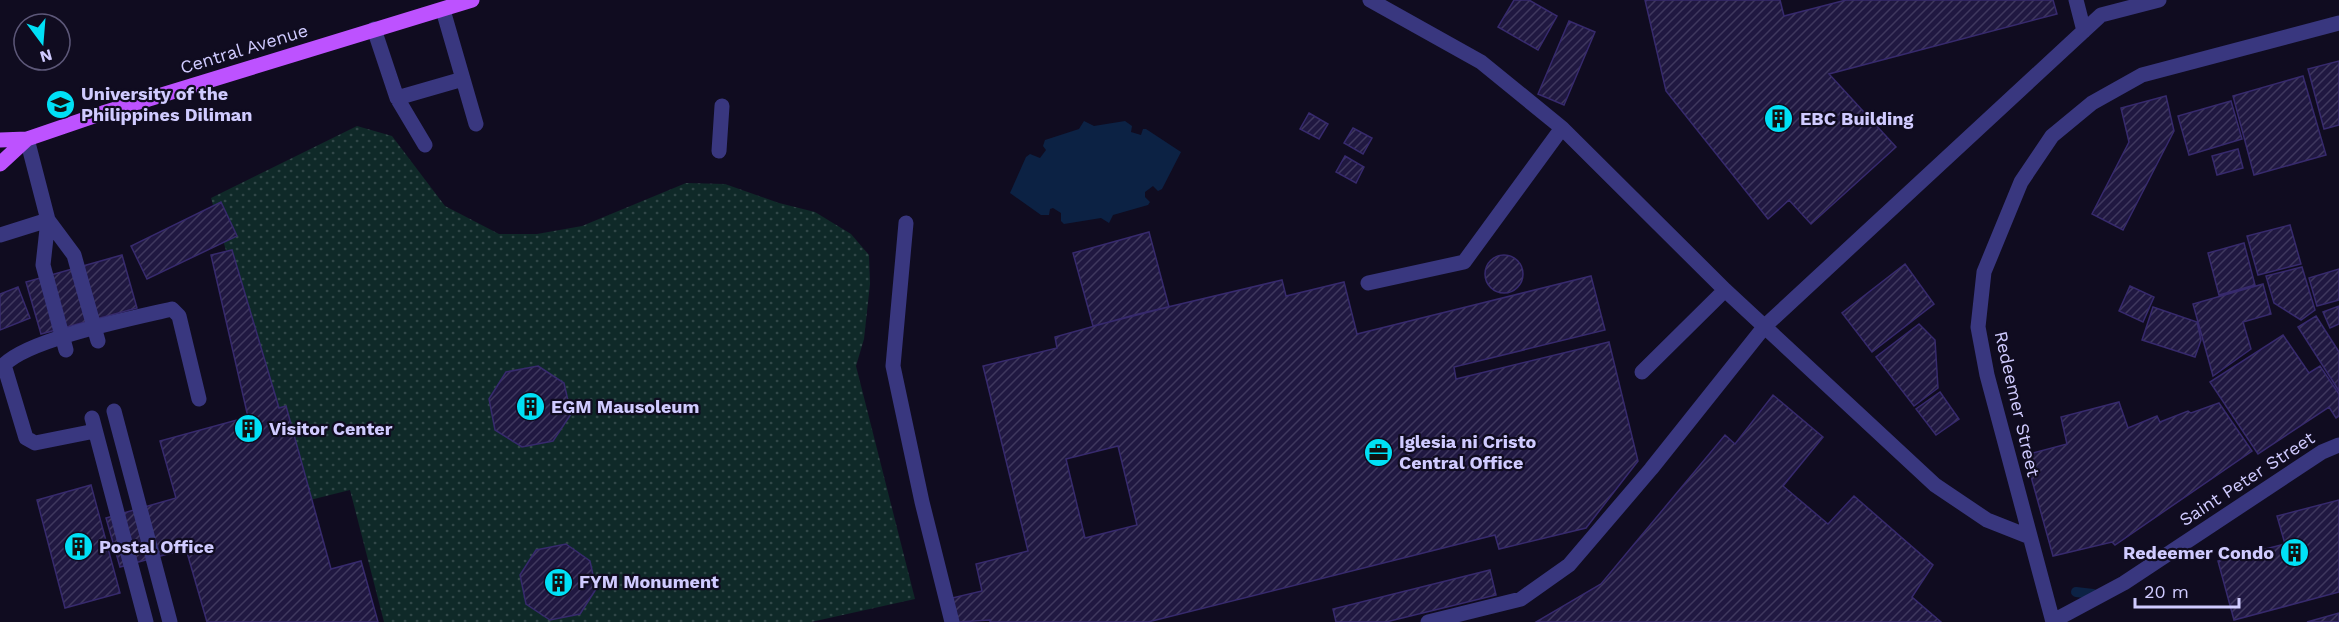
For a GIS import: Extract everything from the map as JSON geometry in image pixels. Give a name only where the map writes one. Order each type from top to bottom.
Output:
[{"type":"main road","name":"Central Avenue","points":[[0,140],[27,139],[94,116],[472,0]]},
{"type":"main road","name":"Central Avenue","points":[[0,164],[27,139]]},
{"type":"street","points":[[1370,0],[1481,62],[1562,128],[1725,290],[1935,485],[1987,520],[2030,537]]},
{"type":"street","points":[[2076,0],[2084,31]]},
{"type":"street","points":[[1428,622],[1521,599],[1569,566],[1652,469],[1765,326],[2101,15],[2159,0]]},
{"type":"street","points":[[443,10],[476,124]]},
{"type":"street","name":"Redeemer Street","points":[[2053,622],[1987,375],[1978,327],[1984,272],[2021,182],[2052,136],[2092,103],[2142,75],[2339,23]]},
{"type":"street","points":[[374,29],[397,98],[425,145]]},
{"type":"street","points":[[397,98],[464,79]]},
{"type":"street","points":[[719,150],[722,106]]},
{"type":"street","points":[[1368,283],[1464,262],[1562,128]]},
{"type":"street","points":[[27,139],[48,220],[43,265],[64,344]]},
{"type":"street","points":[[0,235],[48,220]]},
{"type":"street","points":[[48,220],[74,255],[96,334]]},
{"type":"street","points":[[906,223],[893,366],[922,502],[952,622]]},
{"type":"street","points":[[1642,372],[1725,290]]},
{"type":"street","points":[[146,622],[93,424],[35,443],[26,438],[4,364],[11,357],[64,344],[172,309],[178,316],[199,399]]},
{"type":"street","points":[[114,411],[170,622]]},
{"type":"street","name":"Saint Peter Street","points":[[2053,622],[2124,583],[2322,452],[2339,445]]},
{"type":"green space","points":[[357,126],[392,136],[445,206],[499,234],[537,234],[582,226],[686,183],[725,184],[779,203],[815,212],[851,234],[869,255],[870,284],[864,339],[856,366],[915,599],[811,622],[384,622],[350,490],[298,503],[211,198]]},
{"type":"water","points":[[1084,121],[1094,126],[1125,121],[1132,126],[1131,132],[1141,135],[1143,129],[1146,129],[1181,152],[1162,189],[1158,191],[1153,186],[1145,192],[1145,197],[1150,202],[1148,205],[1113,215],[1109,223],[1101,218],[1064,224],[1061,221],[1061,213],[1053,208],[1050,209],[1049,215],[1041,215],[1010,193],[1026,157],[1030,154],[1040,158],[1046,150],[1043,146],[1045,140],[1079,129]]},
{"type":"building","points":[[1514,0],[1529,0],[1557,16],[1538,50],[1498,27]]},
{"type":"building","name":"EBC Building","points":[[1645,0],[1780,0],[1784,16],[1846,0],[2053,0],[2057,14],[1829,74],[1896,147],[1811,224],[1789,200],[1768,219],[1666,91]]},
{"type":"building","points":[[1569,21],[1595,32],[1564,105],[1538,94]]},
{"type":"building","points":[[2339,61],[2339,125],[2324,129],[2308,69]]},
{"type":"building","points":[[2303,76],[2326,155],[2254,175],[2233,96]]},
{"type":"building","points":[[2166,96],[2174,131],[2123,230],[2092,214],[2129,142],[2121,108]]},
{"type":"building","points":[[2231,101],[2242,139],[2189,155],[2178,116]]},
{"type":"building","points":[[1309,113],[1328,124],[1319,139],[1300,129]]},
{"type":"building","points":[[1353,128],[1372,138],[1363,154],[1344,143]]},
{"type":"building","points":[[2238,149],[2243,168],[2217,175],[2212,156]]},
{"type":"building","points":[[1345,156],[1364,167],[1356,183],[1336,172]]},
{"type":"building","points":[[221,202],[237,236],[147,279],[131,246]]},
{"type":"building","points":[[2290,225],[2301,264],[2258,275],[2247,236]]},
{"type":"building","points":[[1149,232],[1169,307],[1093,326],[1073,253]]},
{"type":"building","points":[[2244,243],[2255,285],[2219,295],[2208,253]]},
{"type":"building","name":"Visitor Center","points":[[232,250],[279,408],[286,406],[331,569],[361,561],[378,622],[207,622],[186,549],[120,567],[106,518],[176,498],[160,441],[248,417],[211,255]]},
{"type":"building","points":[[122,255],[137,308],[41,334],[26,282]]},
{"type":"building","points":[[1504,255],[1517,261],[1523,274],[1517,287],[1504,293],[1491,287],[1485,274],[1491,261]]},
{"type":"building","points":[[1905,264],[1934,304],[1872,352],[1842,313]]},
{"type":"building","points":[[2302,267],[2315,310],[2301,320],[2274,303],[2266,276]]},
{"type":"building","points":[[2339,269],[2339,300],[2317,306],[2309,278]]},
{"type":"building","name":"Iglesia ni Cristo Central Office","points":[[1591,276],[1605,330],[1454,367],[1456,379],[1609,342],[1638,461],[1586,528],[1499,549],[1495,535],[1148,622],[990,622],[990,620],[958,622],[952,598],[982,591],[976,564],[1028,551],[983,366],[1057,348],[1055,337],[1134,315],[1282,280],[1286,296],[1344,282],[1357,334]],"holes":[[[1118,446],[1137,525],[1085,538],[1066,459]]]},
{"type":"building","points":[[2263,284],[2271,314],[2243,322],[2251,349],[2213,376],[2193,304]]},
{"type":"building","points":[[2130,286],[2154,297],[2143,322],[2119,311]]},
{"type":"building","points":[[18,287],[30,318],[0,330],[0,294]]},
{"type":"building","points":[[2339,306],[2339,324],[2330,328],[2323,312]]},
{"type":"building","points":[[2153,307],[2197,322],[2201,340],[2195,357],[2142,340]]},
{"type":"building","points":[[2316,316],[2339,352],[2339,391],[2298,327]]},
{"type":"building","points":[[1919,324],[1935,340],[1938,388],[1914,406],[1876,357]]},
{"type":"building","points":[[2283,335],[2309,373],[2320,366],[2339,394],[2339,416],[2336,418],[2329,407],[2258,454],[2210,382]]},
{"type":"building","name":"EGM Mausoleum","points":[[538,366],[564,383],[571,414],[553,441],[522,447],[495,430],[489,399],[506,372]]},
{"type":"building","points":[[1940,392],[1959,419],[1936,435],[1916,409]]},
{"type":"building","points":[[1773,395],[1823,437],[1783,486],[1828,524],[1854,496],[1933,565],[1912,597],[1941,622],[1536,622],[1601,584],[1725,435],[1735,444]]},
{"type":"building","points":[[2119,402],[2128,428],[2157,416],[2160,422],[2188,411],[2191,413],[2219,403],[2252,451],[2115,545],[2112,542],[2053,556],[2025,455],[2067,444],[2061,417]]},
{"type":"building","name":"Postal Office","points":[[91,485],[120,593],[65,608],[37,500]]},
{"type":"building","name":"Redeemer Condo","points":[[2339,500],[2339,592],[2234,620],[2218,561],[2285,544],[2277,516]]},
{"type":"building","name":"FYM Monument","points":[[566,544],[590,561],[596,589],[580,614],[550,620],[526,604],[520,575],[536,550]]},
{"type":"building","points":[[1490,570],[1496,595],[1386,622],[1336,622],[1333,609]]},
{"type":"building","points":[[2339,613],[2339,622],[2307,622]]},
{"type":"waterway","points":[[2076,592],[2093,594]]},
{"type":"place","name":"University of the Philippines Diliman","points":[[60,104]]},
{"type":"place","name":"EBC Building","points":[[1779,119]]},
{"type":"place","name":"EGM Mausoleum","points":[[530,407]]},
{"type":"place","name":"Visitor Center","points":[[248,429]]},
{"type":"place","name":"Iglesia ni Cristo Central Office","points":[[1378,452]]},
{"type":"place","name":"Postal Office","points":[[78,547]]},
{"type":"place","name":"Redeemer Condo","points":[[2295,553]]},
{"type":"place","name":"FYM Monument","points":[[558,582]]}]
